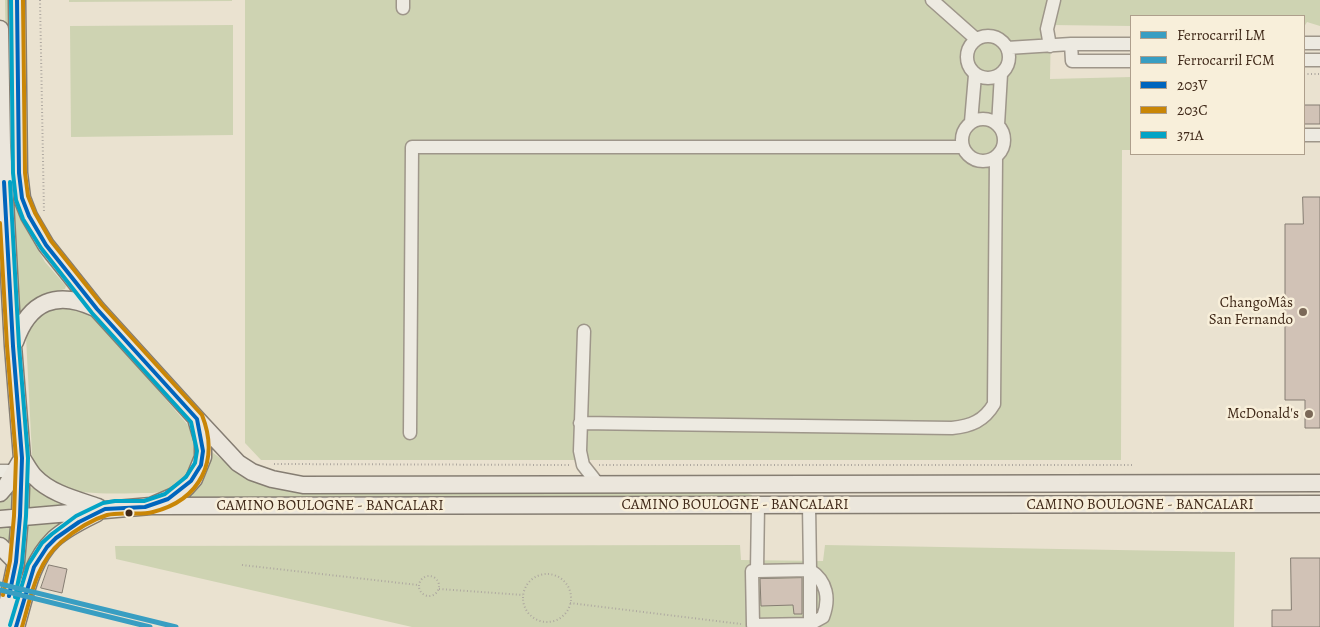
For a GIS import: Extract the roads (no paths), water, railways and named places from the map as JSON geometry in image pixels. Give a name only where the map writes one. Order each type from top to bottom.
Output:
[{"type":"main road","points":[[7,146],[17,0]]},
{"type":"main road","points":[[0,29],[7,146],[13,346],[13,467],[20,516],[16,562],[6,610],[0,627]]},
{"type":"main road","name":"CAMINO BOULOGNE - BANCALARI","points":[[7,146],[29,216],[46,245],[97,308],[238,463],[252,472],[272,479],[303,485],[1320,483]]},
{"type":"main road","points":[[13,346],[25,319],[34,310],[43,305],[57,300],[71,299],[97,308]]},
{"type":"main road","points":[[151,506],[174,496],[186,488],[194,479],[203,457],[203,442],[197,419]]},
{"type":"main road","points":[[0,493],[13,467]]},
{"type":"main road","points":[[13,467],[36,478],[47,487],[63,495],[105,509]]},
{"type":"main road","name":"CAMINO BOULOGNE - BANCALARI","points":[[0,519],[151,506],[1320,504]]},
{"type":"main road","points":[[16,627],[31,574],[46,549],[54,539],[67,529],[105,509]]},
{"type":"main road","points":[[0,546],[16,562]]},
{"type":"street","points":[[932,0],[976,39]]},
{"type":"street","points":[[1050,46],[1047,29],[1054,0]]},
{"type":"street","points":[[580,423],[952,428],[967,427],[986,416],[994,404],[996,157],[1004,145],[1004,138],[998,125],[1001,74],[1009,62],[1009,55],[1003,42],[990,36],[976,39],[971,44],[966,57],[970,70],[975,75],[988,79],[1001,74]]},
{"type":"street","points":[[1305,43],[1320,43]]},
{"type":"street","points":[[1007,48],[1071,44],[1130,44]]},
{"type":"street","points":[[1071,44],[1072,61],[1130,61]]},
{"type":"street","points":[[1305,60],[1320,60]]},
{"type":"street","points":[[975,75],[971,122],[962,133],[962,147],[965,153],[976,161],[983,162],[996,157]]},
{"type":"street","points":[[971,122],[985,119],[998,125]]},
{"type":"street","points":[[1305,135],[1320,134]]},
{"type":"street","points":[[410,433],[412,147],[962,147]]},
{"type":"street","points":[[584,331],[580,451],[583,465],[598,484]]},
{"type":"street","points":[[757,570],[758,505]]},
{"type":"street","points":[[809,505],[810,624]]},
{"type":"street","points":[[757,570],[810,570],[820,579],[826,590],[828,601],[823,617],[810,624],[753,625],[752,571],[757,570]]},
{"type":"rail line","name":"LM","points":[[0,584],[176,627]]},
{"type":"rail line","name":"FCM","points":[[0,590],[150,627]]},
{"type":"place","name":"ChangoMâs San Fernando","points":[[1303,312]]},
{"type":"place","name":"McDonald's","points":[[1309,414]]}]
